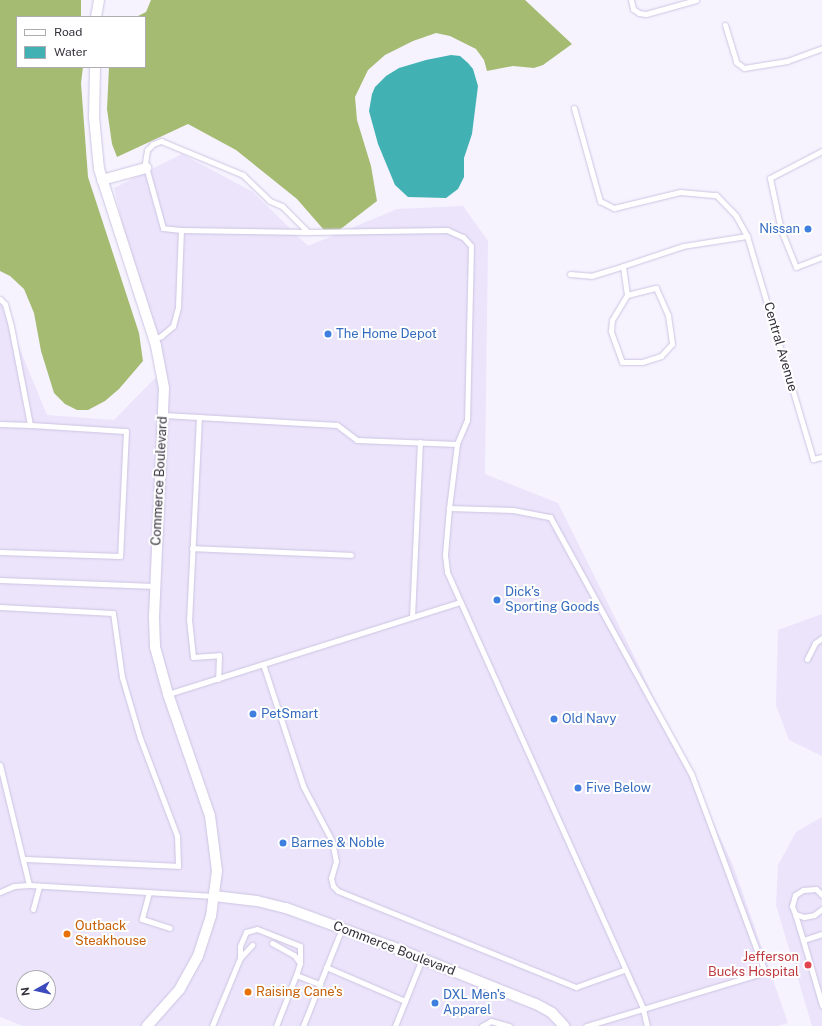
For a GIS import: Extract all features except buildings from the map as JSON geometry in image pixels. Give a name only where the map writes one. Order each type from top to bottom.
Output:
[{"type":"street","points":[[96,16],[99,0]]},
{"type":"street","name":"Commerce Boulevard","points":[[95,68],[96,145],[102,180],[154,339],[162,370],[164,415],[156,586],[155,647],[168,694],[210,816],[217,871],[214,896],[205,936],[189,973],[170,1002],[147,1026]]},
{"type":"street","points":[[102,180],[146,168]]},
{"type":"street","name":"Commerce Boulevard","points":[[214,896],[257,901],[286,908],[342,928],[536,1004],[552,1013],[564,1026]]},
{"type":"lane","points":[[631,0],[633,9],[638,13],[646,14],[696,0]]},
{"type":"lane","points":[[725,25],[736,62],[744,68],[787,61],[822,48]]},
{"type":"lane","name":"Central Avenue","points":[[574,108],[600,201],[614,208],[680,192],[716,195],[736,216],[747,236],[814,459],[822,457]]},
{"type":"lane","points":[[308,232],[282,206],[270,201],[243,175],[161,141],[153,144],[147,150],[146,168],[163,228],[181,230],[308,232],[447,230],[463,236],[470,246],[467,420],[457,444],[449,508],[445,562],[459,602],[642,1009],[647,1026]]},
{"type":"lane","points":[[822,151],[770,178],[781,230],[796,267],[822,257]]},
{"type":"lane","points":[[154,339],[162,336],[173,326],[178,307],[181,230]]},
{"type":"lane","points":[[570,274],[591,276],[683,246],[747,236]]},
{"type":"lane","points":[[623,266],[628,295],[612,320],[611,331],[622,362],[642,362],[661,356],[672,344],[668,315],[656,288],[628,295]]},
{"type":"lane","points":[[0,299],[5,304],[11,326],[30,425]]},
{"type":"lane","points":[[164,415],[337,425],[357,440],[457,444]]},
{"type":"lane","points":[[199,417],[189,619],[193,657],[219,655],[218,679]]},
{"type":"lane","points":[[0,424],[126,431],[120,556],[0,552]]},
{"type":"lane","points":[[412,617],[420,442]]},
{"type":"lane","points":[[449,508],[514,510],[550,517],[691,773],[765,972],[586,1026]]},
{"type":"lane","points":[[192,548],[351,555]]},
{"type":"lane","points":[[0,580],[156,586]]},
{"type":"lane","points":[[168,694],[459,602]]},
{"type":"lane","points":[[0,607],[114,614],[124,683],[140,738],[177,836],[178,866],[22,859]]},
{"type":"lane","points":[[807,659],[815,643],[822,638]]},
{"type":"lane","points":[[263,664],[303,786],[332,841],[336,862],[331,878],[333,886],[338,890],[576,986],[624,970]]},
{"type":"lane","points":[[0,765],[29,885]]},
{"type":"lane","points":[[0,892],[14,886],[29,885],[214,896]]},
{"type":"lane","points":[[33,909],[39,886]]},
{"type":"lane","points":[[822,895],[812,889],[800,891],[793,902],[795,914],[822,1005]]},
{"type":"lane","points":[[149,892],[142,919],[170,928]]},
{"type":"lane","points":[[795,914],[809,917],[822,908]]},
{"type":"lane","points":[[303,1026],[342,928]]},
{"type":"lane","points":[[240,958],[240,946],[246,932],[257,929],[300,946],[300,963],[276,1026]]},
{"type":"lane","points":[[803,940],[822,934]]},
{"type":"lane","points":[[272,943],[294,955],[300,963]]},
{"type":"lane","points":[[212,1026],[240,958],[252,945]]},
{"type":"lane","points":[[396,1026],[422,959]]},
{"type":"lane","points":[[326,967],[405,1001]]},
{"type":"lane","points":[[296,975],[320,984]]},
{"type":"lane","points":[[482,1026],[491,1021],[509,1026]]},
{"type":"shaded area","points":[[182,154],[253,192],[308,246],[397,209],[463,206],[488,241],[485,474],[558,503],[638,664],[733,865],[788,1023],[778,1026],[23,1026],[0,1017],[0,301],[47,415],[114,420],[158,375],[114,188]]},
{"type":"shaded area","points":[[822,614],[822,756],[789,740],[776,705],[778,630]]},
{"type":"shaded area","name":"Jefferson Bucks Hospital","points":[[822,817],[822,1026],[812,1026],[776,905],[778,865],[796,832]]},
{"type":"green space","points":[[0,0],[81,0],[81,16],[16,16],[16,68],[83,68],[81,83],[88,177],[139,333],[143,361],[119,389],[105,401],[88,410],[77,410],[65,404],[54,393],[41,351],[34,313],[24,289],[10,276],[0,271]]},
{"type":"green space","points":[[151,0],[525,0],[572,44],[543,65],[534,68],[513,66],[487,71],[484,60],[476,49],[450,36],[436,33],[413,41],[385,55],[368,70],[355,97],[357,120],[371,166],[377,201],[338,231],[324,230],[297,199],[236,150],[188,124],[117,157],[112,144],[107,109],[109,68],[146,68],[146,16],[138,16],[146,12]]},
{"type":"water","points":[[451,55],[460,56],[468,63],[473,69],[478,86],[472,134],[464,158],[464,177],[458,189],[446,198],[408,197],[395,185],[378,144],[369,111],[372,94],[375,87],[386,76],[399,68],[426,60]]},
{"type":"place","name":"Nissan","points":[[808,229]]},
{"type":"place","name":"The Home Depot","points":[[328,334]]},
{"type":"place","name":"Dick's Sporting Goods","points":[[497,600]]},
{"type":"place","name":"PetSmart","points":[[253,714]]},
{"type":"place","name":"Old Navy","points":[[554,719]]},
{"type":"place","name":"Five Below","points":[[578,788]]},
{"type":"place","name":"Barnes & Noble","points":[[283,843]]},
{"type":"place","name":"Outback Steakhouse","points":[[67,934]]},
{"type":"place","name":"Jefferson Bucks Hospital","points":[[808,965]]},
{"type":"place","name":"Raising Cane's","points":[[248,992]]},
{"type":"place","name":"DXL Men's Apparel","points":[[435,1003]]}]
